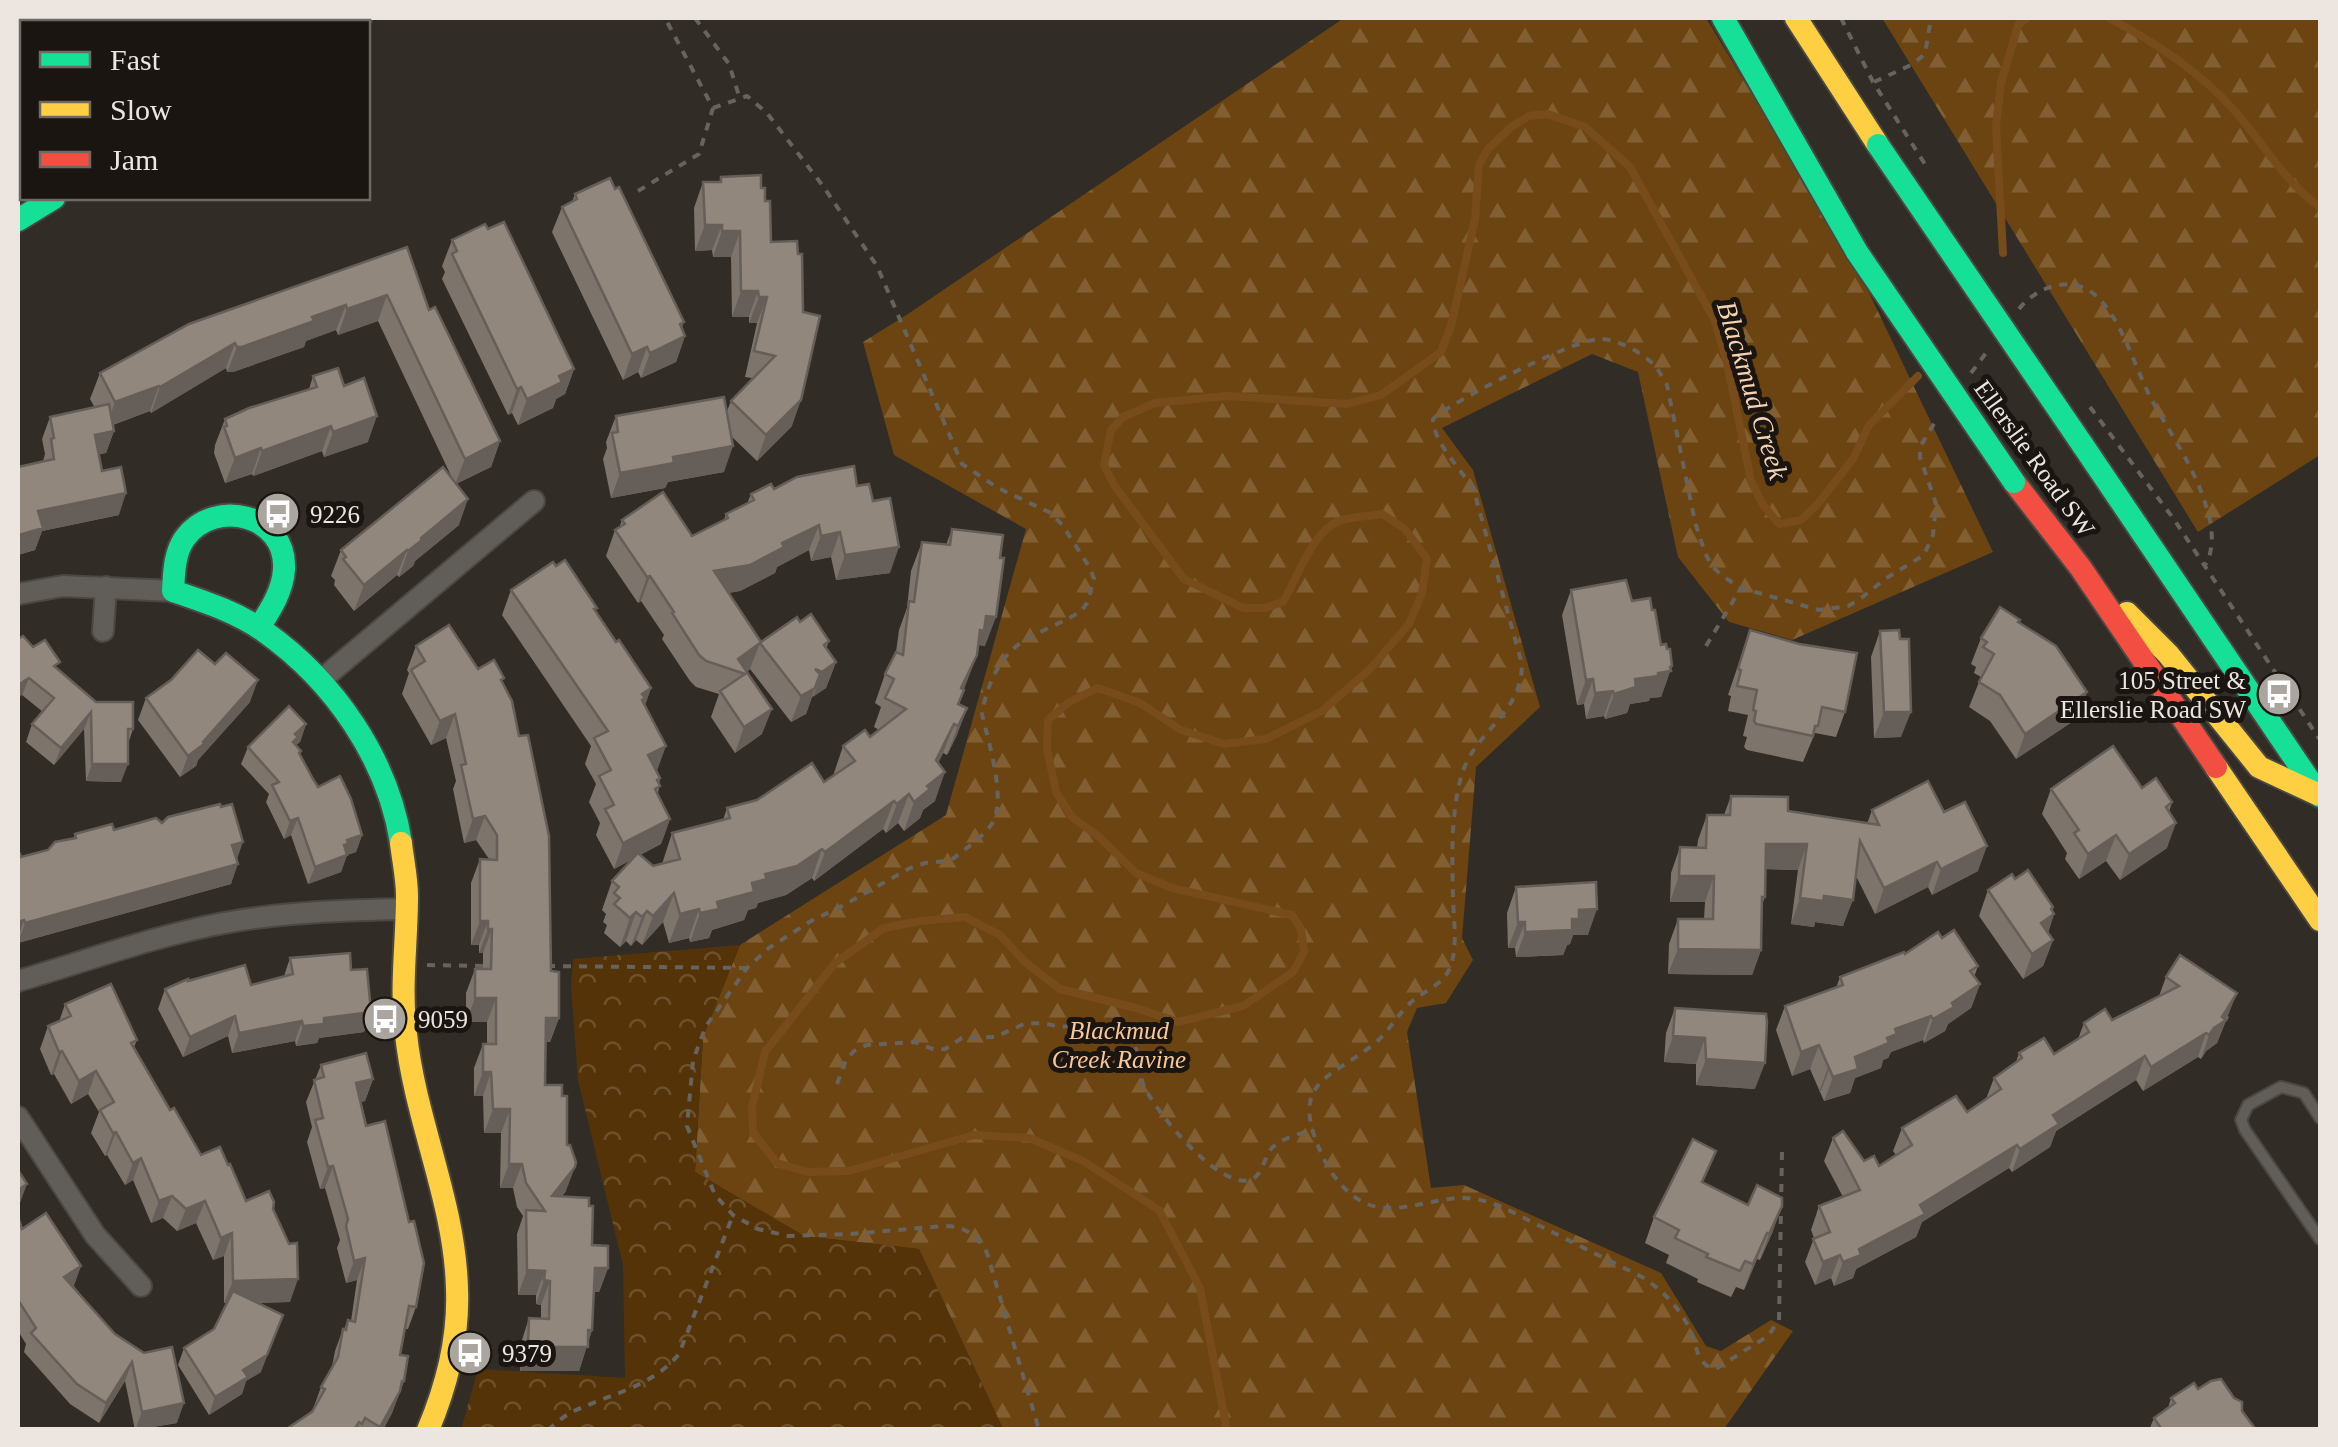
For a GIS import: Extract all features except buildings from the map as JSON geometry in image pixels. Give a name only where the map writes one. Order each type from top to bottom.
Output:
[{"type":"main road","name":"Ellerslie Road SW","points":[[1722,18],[1857,252],[2014,482],[2080,566],[2320,920]]},
{"type":"main road","name":"Ellerslie Road SW","points":[[1796,18],[2320,796]]},
{"type":"main road","points":[[18,220],[51,200]]},
{"type":"main road","points":[[260,626],[281,586],[284,562],[280,544],[268,527],[249,516],[231,512],[199,524],[184,539],[174,565],[173,590],[197,596],[260,626],[294,653],[322,680],[363,739],[390,795],[406,878],[402,999],[409,1064],[456,1268],[457,1304],[448,1376],[428,1430]]},
{"type":"main road","points":[[2080,566],[2168,654],[2259,767],[2320,796]]},
{"type":"street","points":[[322,680],[534,501]]},
{"type":"street","points":[[18,594],[63,586],[173,590]]},
{"type":"street","points":[[103,631],[106,587]]},
{"type":"street","points":[[18,981],[220,924],[339,910],[407,909]]},
{"type":"street","points":[[18,1117],[95,1235],[141,1286]]},
{"type":"lane","points":[[2320,1118],[2304,1094],[2281,1087],[2248,1105],[2240,1120],[2320,1238]]},
{"type":"path","points":[[638,192],[698,154],[713,108],[665,18]]},
{"type":"path","points":[[695,18],[730,64],[740,99]]},
{"type":"path","points":[[1841,18],[1873,82],[1935,180]]},
{"type":"path","points":[[1873,82],[1913,64],[1925,54],[1931,18]]},
{"type":"path","points":[[713,108],[747,96],[767,113],[877,266],[962,464],[998,488],[1051,513],[1094,579],[1081,611],[1010,651],[990,686],[982,714],[998,794],[993,823],[954,858],[910,868],[811,920],[747,968],[706,1026],[699,1044],[693,1061],[688,1126],[715,1194],[733,1215],[758,1229],[788,1236],[956,1226],[971,1232],[987,1253],[1039,1430]]},
{"type":"path","points":[[2016,312],[2040,290],[2066,284],[2091,291],[2106,308],[2189,464],[2209,515],[2212,555],[2205,565]]},
{"type":"path","points":[[1782,1152],[1779,1320],[1768,1336],[1717,1368],[1701,1360],[1678,1310],[1644,1278],[1488,1201],[1452,1198],[1394,1208],[1365,1204],[1329,1168],[1309,1112],[1315,1088],[1333,1070],[1384,1036],[1405,1008],[1440,982],[1449,969],[1454,950],[1452,858],[1460,781],[1473,748],[1514,701],[1522,678],[1522,664],[1474,491],[1440,443],[1433,420],[1480,388],[1576,345],[1596,338],[1627,346],[1654,365],[1667,385],[1695,522],[1705,553],[1720,575],[1741,588],[1788,603],[1834,610],[1860,599],[1924,556],[1933,535],[1936,504],[1920,446],[1944,408]]},
{"type":"path","points":[[1966,379],[1996,341]]},
{"type":"path","points":[[2082,397],[2173,518],[2320,740]]},
{"type":"path","points":[[1706,646],[1741,588]]},
{"type":"path","points":[[403,965],[502,966]]},
{"type":"path","points":[[540,966],[747,968]]},
{"type":"path","points":[[837,1084],[846,1060],[854,1051],[867,1046],[915,1042],[934,1050],[953,1046],[962,1038],[1005,1034],[1024,1024],[1082,1025],[1098,1037],[1121,1036],[1132,1043],[1139,1054],[1144,1088],[1191,1147],[1232,1180],[1250,1180],[1275,1144],[1312,1129]]},
{"type":"path","points":[[548,1430],[572,1412],[668,1368],[679,1354],[733,1215]]},
{"type":"green space","name":"Blackmud Creek Ravine","points":[[1344,18],[1706,18],[1860,274],[1993,552],[1792,640],[1729,622],[1678,557],[1638,372],[1592,354],[1442,428],[1473,470],[1540,707],[1476,767],[1462,938],[1473,960],[1446,1003],[1417,1008],[1407,1032],[1431,1188],[1464,1185],[1661,1273],[1706,1346],[1721,1351],[1771,1320],[1793,1331],[1724,1429],[1003,1429],[919,1249],[804,1236],[695,1172],[703,1037],[740,945],[946,815],[1026,529],[894,455],[863,342]]},
{"type":"green space","points":[[1882,18],[2320,18],[2320,455],[2198,532]]},
{"type":"green space","points":[[740,945],[703,1037],[695,1172],[804,1236],[919,1249],[1003,1429],[461,1430],[478,1369],[625,1378],[623,1265],[578,1080],[571,986],[573,959]]},
{"type":"waterway","name":"Blackmud Creek","points":[[2003,253],[1996,126],[2001,83],[2018,25],[2027,18]]},
{"type":"waterway","name":"Blackmud Creek","points":[[2109,18],[2191,69],[2233,109],[2296,186],[2320,207]]},
{"type":"waterway","name":"Blackmud Creek","points":[[1227,1430],[1200,1288],[1159,1210],[1083,1161],[1029,1138],[974,1135],[849,1171],[807,1172],[777,1163],[753,1133],[752,1107],[765,1052],[835,963],[884,928],[965,917],[1000,935],[1025,962],[1060,989],[1178,1022],[1243,1006],[1293,972],[1304,952],[1301,929],[1292,915],[1172,888],[1136,873],[1072,817],[1056,792],[1047,748],[1048,720],[1069,702],[1098,688],[1140,703],[1181,730],[1224,744],[1266,739],[1322,711],[1370,669],[1409,624],[1422,593],[1427,559],[1405,529],[1382,514],[1342,520],[1315,543],[1283,602],[1265,608],[1243,608],[1184,579],[1114,485],[1104,465],[1111,430],[1123,417],[1155,403],[1227,396],[1347,404],[1381,395],[1441,352],[1451,326],[1475,219],[1479,165],[1488,149],[1511,127],[1529,116],[1548,114],[1585,127],[1630,167],[1715,321],[1751,481],[1763,505],[1779,524],[1801,520],[1817,505],[1853,459],[1869,425],[1918,376]]},
{"type":"traffic: fast","points":[[202,20],[206,18]]},
{"type":"traffic: fast","points":[[355,20],[360,18]]},
{"type":"traffic: fast","points":[[1723,18],[1857,252]]},
{"type":"traffic: fast","points":[[1878,145],[2082,444]]},
{"type":"traffic: fast","points":[[18,220],[51,200]]},
{"type":"traffic: fast","points":[[1857,252],[2014,482]]},
{"type":"traffic: fast","points":[[2082,444],[2320,796]]},
{"type":"traffic: fast","points":[[260,626],[276,599],[283,577],[282,550],[274,536],[247,518],[214,518],[198,525],[179,550],[173,591],[254,625],[314,674],[354,724],[370,752],[384,781],[401,843]]},
{"type":"traffic: slow","points":[[28,20],[32,18]]},
{"type":"traffic: slow","points":[[1796,18],[1878,145]]},
{"type":"traffic: slow","points":[[2127,613],[2168,654],[2259,767],[2317,794]]},
{"type":"traffic: slow","points":[[2216,767],[2320,920]]},
{"type":"traffic: slow","points":[[401,843],[407,896],[406,1034],[417,1098],[449,1225],[457,1289],[450,1361],[428,1430]]},
{"type":"traffic: jam","points":[[2014,482],[2080,567],[2216,767]]},
{"type":"place","name":"9226","points":[[278,514]]},
{"type":"place","name":"105 Street & Ellerslie Road SW","points":[[2279,694]]},
{"type":"place","name":"9059","points":[[385,1019]]},
{"type":"place","name":"9379","points":[[470,1353]]}]
